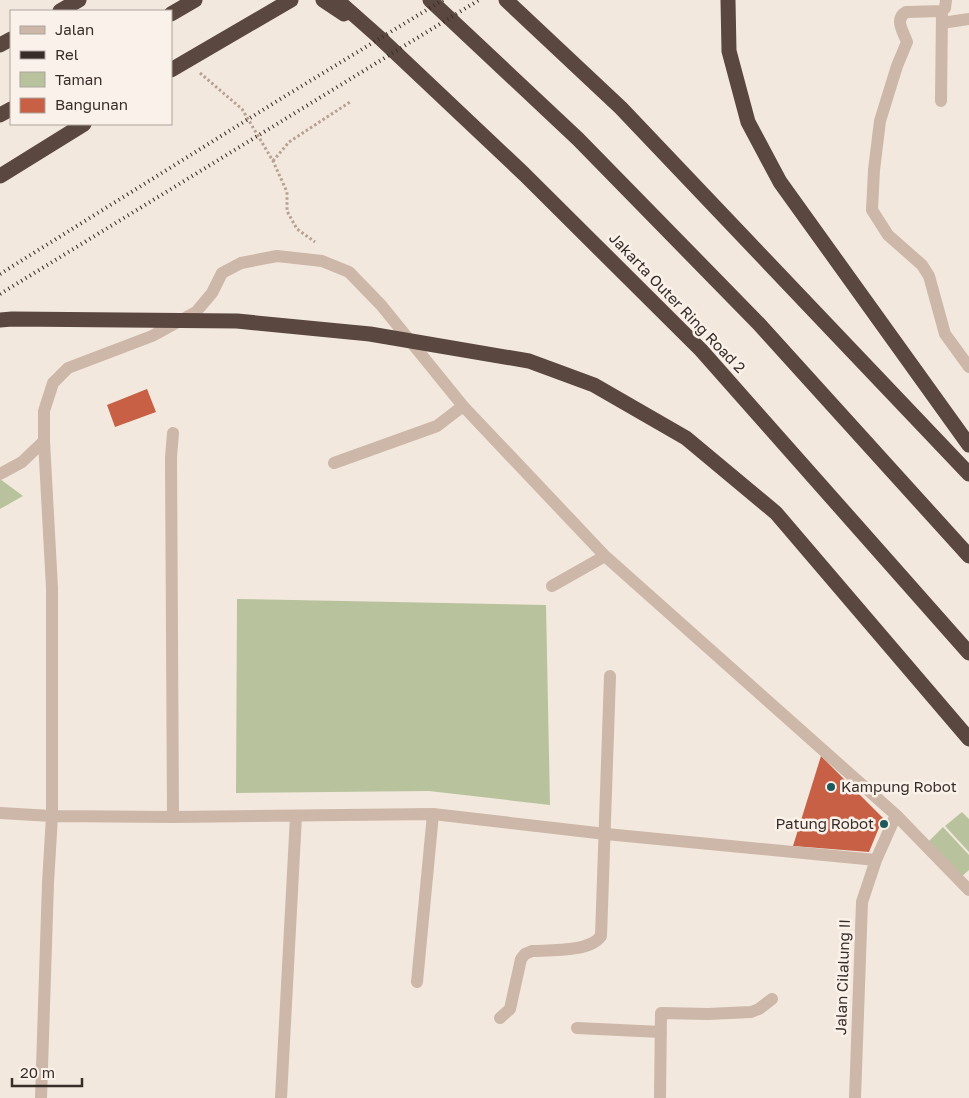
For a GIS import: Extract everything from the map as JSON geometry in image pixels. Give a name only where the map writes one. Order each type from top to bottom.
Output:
[{"type":"highway","points":[[172,13],[195,0]]},
{"type":"highway","points":[[172,69],[291,0]]},
{"type":"highway","points":[[323,0],[380,38]]},
{"type":"highway","name":"Jakarta Outer Ring Road 2","points":[[337,0],[524,174],[701,350],[969,653]]},
{"type":"highway","points":[[430,0],[578,139],[759,324],[969,556]]},
{"type":"highway","points":[[506,0],[621,108],[969,474]]},
{"type":"highway","points":[[728,0],[728,51],[748,122],[780,182],[969,445]]},
{"type":"highway","points":[[0,176],[82,125]]},
{"type":"highway","points":[[0,320],[237,320],[370,334],[529,361],[594,385],[686,438],[776,512],[969,739]]},
{"type":"street","points":[[969,20],[943,12],[906,12],[900,18],[899,22],[907,42],[897,66],[880,121],[874,170],[872,210],[888,235],[922,265],[929,276],[945,334],[969,367]]},
{"type":"street","points":[[941,101],[943,12]]},
{"type":"street","points":[[41,1098],[52,816],[52,588],[44,411],[53,383],[68,368],[152,336],[196,312],[212,293],[222,273],[241,263],[277,256],[322,261],[349,272],[381,306],[462,406],[605,556],[896,815],[969,890]]},
{"type":"street","points":[[334,463],[393,440],[437,426],[462,406]]},
{"type":"street","points":[[173,433],[171,476],[173,817]]},
{"type":"street","points":[[0,474],[22,462],[44,441]]},
{"type":"street","points":[[552,586],[605,556]]},
{"type":"street","points":[[500,1018],[510,1009],[521,959],[525,954],[532,951],[584,947],[598,940],[601,936],[610,676]]},
{"type":"street","points":[[0,813],[52,816],[173,817],[433,814],[606,834],[876,860]]},
{"type":"street","points":[[417,982],[433,814]]},
{"type":"street","name":"Jalan Cilalung II","points":[[855,1098],[862,902],[876,860],[896,815]]},
{"type":"street","points":[[281,1098],[296,816]]},
{"type":"street","points":[[660,1098],[661,1013],[708,1014],[751,1012],[759,1009],[772,999]]},
{"type":"street","points":[[577,1028],[661,1032]]},
{"type":"path","points":[[199,72],[242,109],[273,161],[287,192],[287,211],[298,229],[314,240],[322,261]]},
{"type":"path","points":[[273,161],[289,142],[350,102]]},
{"type":"green space","points":[[0,479],[23,496],[0,509]]},
{"type":"green space","points":[[237,599],[546,605],[550,805],[429,791],[236,793]]},
{"type":"green space","points":[[962,812],[969,819],[969,852],[945,826]]},
{"type":"green space","points":[[943,827],[969,855],[969,870],[960,878],[928,842]]},
{"type":"building","points":[[147,389],[156,412],[115,427],[107,405]]},
{"type":"building","name":"Kampung Robot","points":[[821,756],[883,818],[869,852],[793,846]]},
{"type":"railway","points":[[0,274],[443,0]]},
{"type":"railway","points":[[0,294],[479,0]]},
{"type":"place","name":"Kampung Robot","points":[[831,787]]},
{"type":"place","name":"Patung Robot","points":[[884,824]]}]
